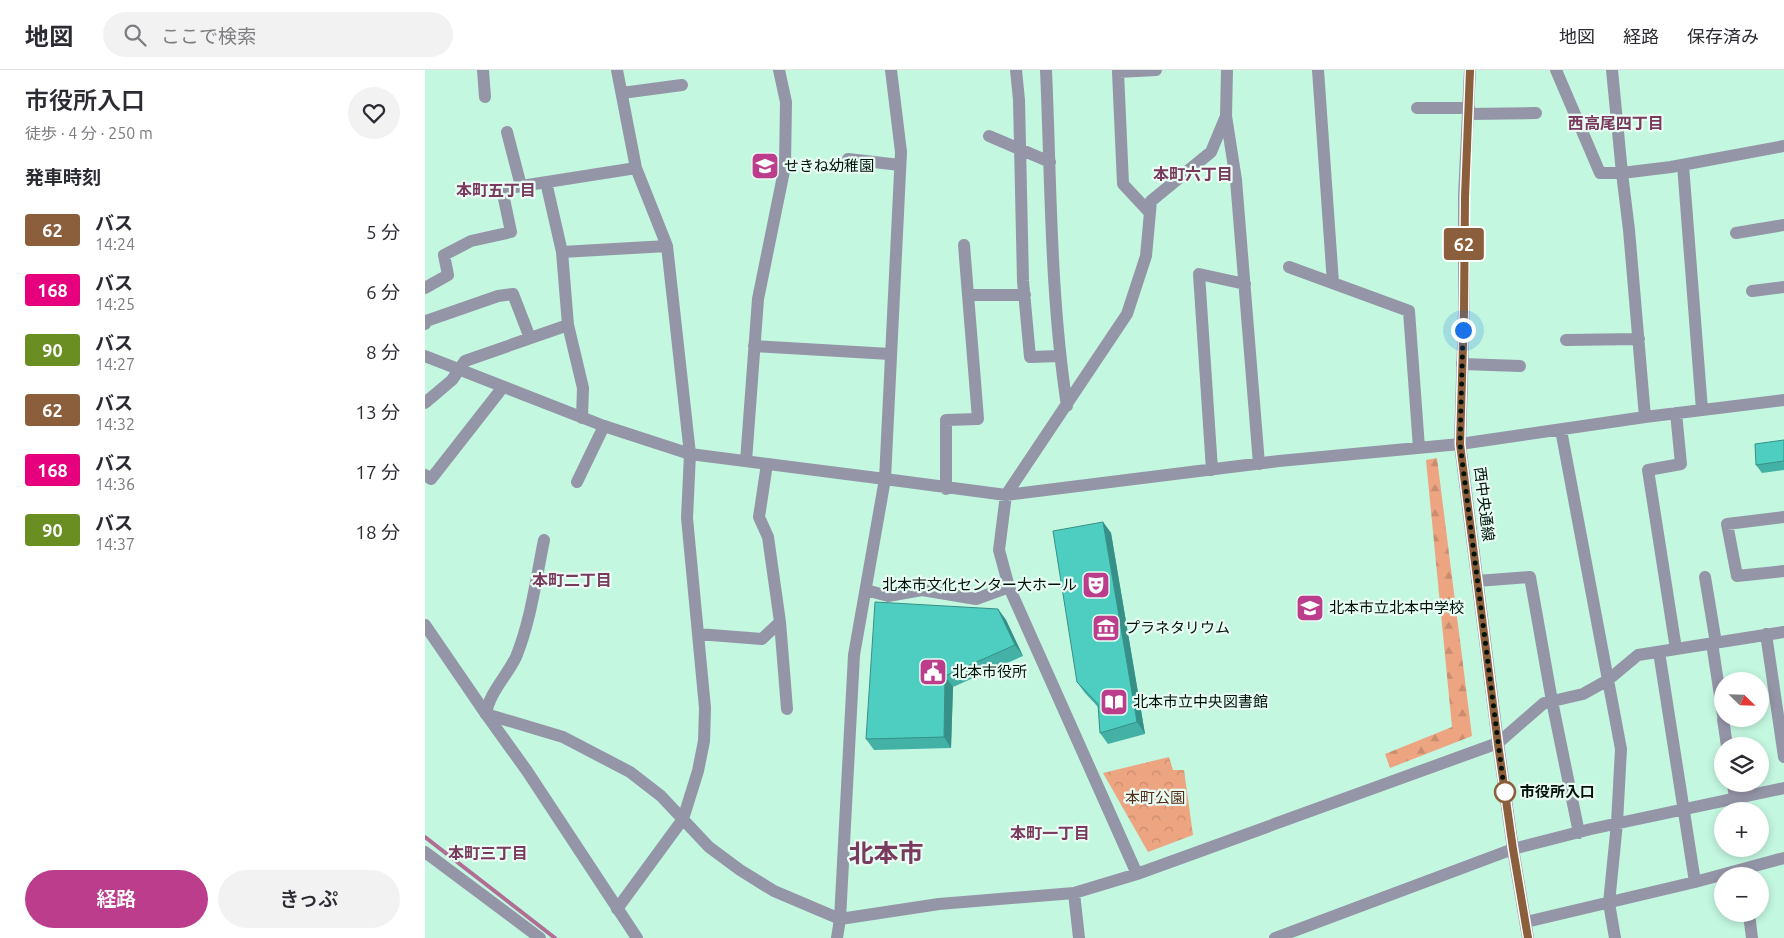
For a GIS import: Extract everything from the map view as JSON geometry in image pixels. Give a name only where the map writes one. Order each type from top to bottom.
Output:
[{"type":"street","points":[[483,70],[485,97]]},
{"type":"street","points":[[617,70],[636,168],[667,246],[690,454],[687,518],[705,708],[704,741],[698,771],[683,819],[617,909]]},
{"type":"street","points":[[746,461],[758,299],[785,166],[786,102],[779,70]]},
{"type":"street","points":[[837,938],[840,919],[854,655],[885,479],[901,152],[891,70]]},
{"type":"street","points":[[1016,70],[1019,100],[1019,149],[1025,294],[1030,357],[1059,356]]},
{"type":"street","points":[[1046,70],[1052,240],[1059,356],[1067,406]]},
{"type":"street","points":[[1150,213],[1123,184],[1118,72],[1156,70]]},
{"type":"street","points":[[1227,70],[1226,116],[1236,180],[1259,464]]},
{"type":"street","points":[[1318,70],[1333,283]]},
{"type":"street","name":"西中央通線","points":[[1470,70],[1465,197],[1460,444],[1498,744],[1528,938]]},
{"type":"street","points":[[1556,70],[1600,173],[1622,173],[1784,146]]},
{"type":"street","points":[[1613,70],[1645,417]]},
{"type":"street","points":[[622,93],[682,85]]},
{"type":"street","points":[[1417,108],[1536,113]]},
{"type":"street","points":[[1137,874],[1009,587],[999,550],[1006,496],[1127,314],[1146,256],[1151,201],[1211,152],[1226,116]]},
{"type":"street","points":[[507,132],[521,186]]},
{"type":"street","points":[[989,136],[1050,162]]},
{"type":"street","points":[[848,159],[900,165]]},
{"type":"street","points":[[1683,164],[1702,410]]},
{"type":"street","points":[[425,288],[448,275],[445,255],[471,241],[511,232],[502,189],[636,168]]},
{"type":"street","points":[[546,182],[561,252],[568,325],[583,388],[582,418]]},
{"type":"street","points":[[1736,233],[1784,225]]},
{"type":"street","points":[[946,489],[946,420],[978,419],[964,245]]},
{"type":"street","points":[[561,252],[667,246]]},
{"type":"street","points":[[1289,267],[1409,311],[1419,448]]},
{"type":"street","points":[[1212,470],[1199,274],[1245,284]]},
{"type":"street","points":[[1753,291],[1784,287]]},
{"type":"street","points":[[425,324],[426,321],[498,296],[513,294],[530,338]]},
{"type":"street","points":[[968,295],[1025,294]]},
{"type":"street","points":[[425,403],[452,380],[465,361],[568,325]]},
{"type":"street","points":[[1566,340],[1639,340]]},
{"type":"street","points":[[755,346],[890,354]]},
{"type":"street","points":[[425,356],[582,418],[690,454],[1006,496],[1259,464],[1460,444],[1645,417],[1784,400]]},
{"type":"street","points":[[1462,364],[1520,366]]},
{"type":"street","points":[[425,475],[431,479],[503,387]]},
{"type":"street","points":[[1676,413],[1681,464],[1648,470],[1677,649]]},
{"type":"street","points":[[577,482],[604,426]]},
{"type":"street","points":[[1561,430],[1621,749],[1617,823],[1609,903],[1615,938]]},
{"type":"street","points":[[767,464],[759,517],[768,537],[780,622],[787,709]]},
{"type":"street","points":[[1784,517],[1727,524],[1737,576],[1784,571]]},
{"type":"street","points":[[486,714],[487,705],[515,659],[525,630],[544,540]]},
{"type":"street","points":[[1477,581],[1530,577],[1552,701],[1579,833]]},
{"type":"street","points":[[1705,577],[1718,672]]},
{"type":"street","points":[[866,590],[888,596],[922,590],[976,599],[1009,587]]},
{"type":"street","points":[[698,634],[762,639],[780,622]]},
{"type":"street","points":[[425,625],[527,771],[637,938]]},
{"type":"street","points":[[486,714],[563,737],[630,772],[661,796],[709,847],[740,870],[774,891],[840,919],[939,904],[1074,893],[1137,874],[1498,744],[1544,703],[1583,694],[1608,680],[1638,655],[1784,632]]},
{"type":"street","points":[[1766,634],[1781,710],[1784,757]]},
{"type":"street","points":[[1659,652],[1695,882]]},
{"type":"street","points":[[1275,938],[1513,849],[1617,823],[1784,788]]},
{"type":"street","points":[[1734,792],[1735,798]]},
{"type":"street","points":[[425,852],[540,938]]},
{"type":"street","points":[[1759,867],[1784,858]]},
{"type":"street","points":[[1526,922],[1714,878]]},
{"type":"street","points":[[1074,893],[1079,938]]},
{"type":"street","points":[[1750,922],[1752,938]]},
{"type":"green space","points":[[1437,458],[1472,736],[1390,768],[1385,754],[1452,727],[1426,460]]},
{"type":"green space","name":"本町公園","points":[[1169,757],[1173,770],[1184,770],[1193,835],[1148,852],[1103,773]]},
{"type":"building","points":[[1784,440],[1784,461],[1756,465],[1755,444]]},
{"type":"building","points":[[1103,522],[1137,722],[1100,733],[1098,704],[1077,682],[1053,531]]},
{"type":"building","name":"北本市役所","points":[[875,602],[998,609],[1015,645],[945,676],[944,737],[866,739]]},
{"type":"waterway","points":[[425,837],[555,938]]},
{"type":"bus line","name":"62","points":[[1470,70],[1465,197],[1460,444],[1498,744],[1528,938]]},
{"type":"place","name":"せきね幼稚園","points":[[765,166]]},
{"type":"place","name":"北本市文化センター大ホール","points":[[1096,585]]},
{"type":"place","name":"北本市立北本中学校","points":[[1310,608]]},
{"type":"place","name":"プラネタリウム","points":[[1106,628]]},
{"type":"place","name":"北本市役所","points":[[933,672]]},
{"type":"place","name":"北本市立中央図書館","points":[[1114,702]]},
{"type":"place","name":"市役所入口","points":[[1505,792]]},
{"type":"district","name":"西高尾四丁目","points":[[1616,123]]},
{"type":"district","name":"本町六丁目","points":[[1193,174]]},
{"type":"district","name":"本町五丁目","points":[[496,190]]},
{"type":"district","name":"本町二丁目","points":[[572,580]]},
{"type":"district","name":"本町一丁目","points":[[1050,833]]},
{"type":"district","name":"本町三丁目","points":[[488,853]]},
{"type":"district","name":"北本市","points":[[886,853]]},
{"type":"route","points":[[1463,330],[1460,444],[1505,796],[1505,792]]}]
